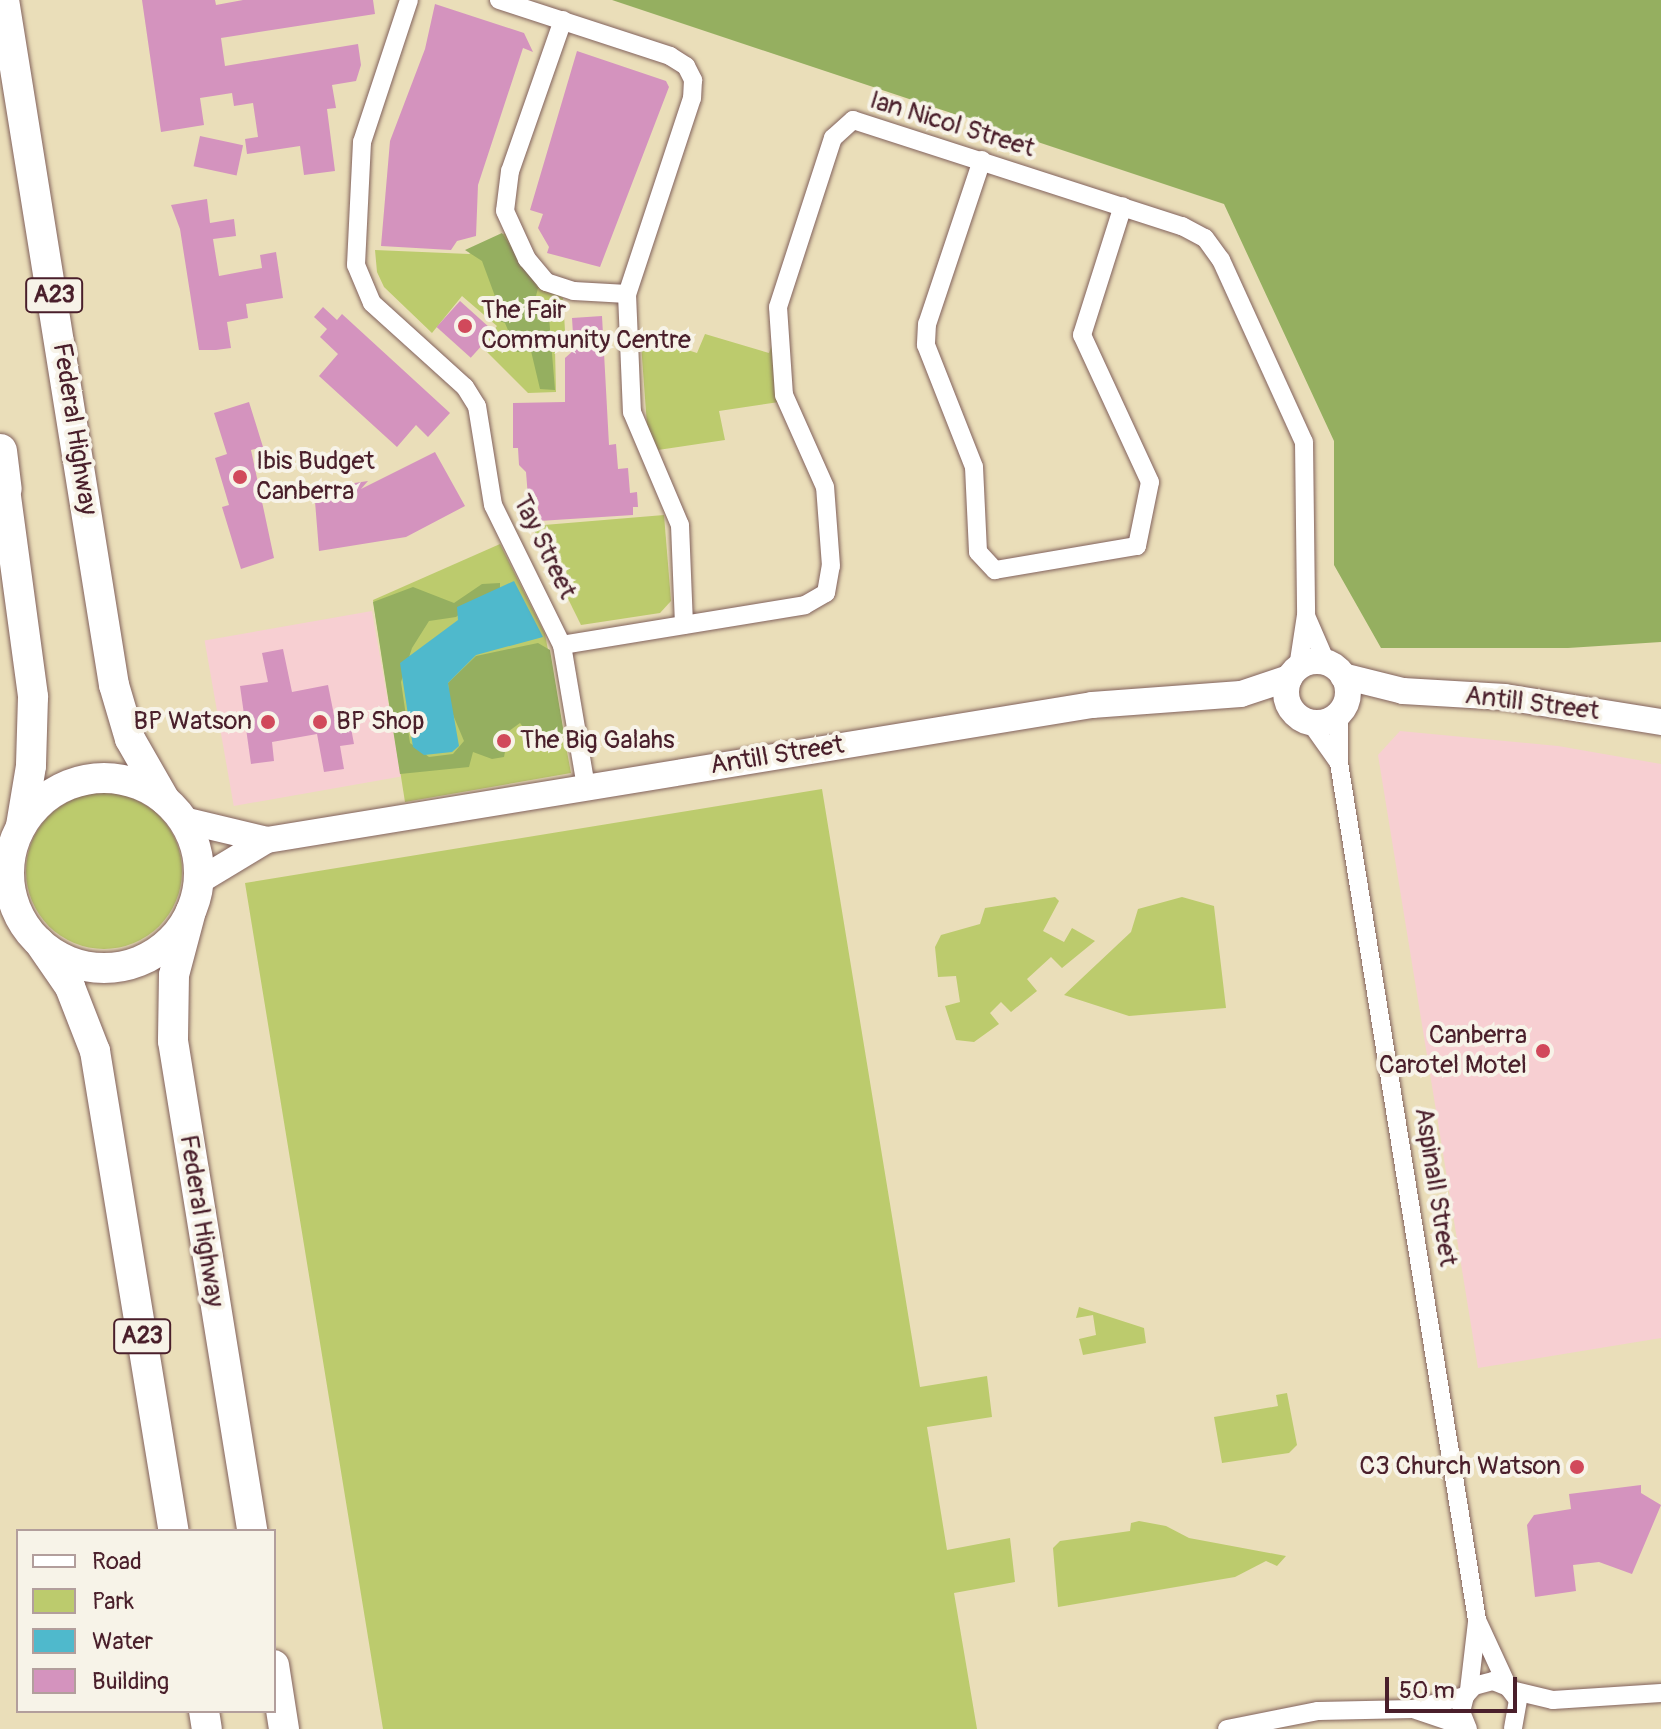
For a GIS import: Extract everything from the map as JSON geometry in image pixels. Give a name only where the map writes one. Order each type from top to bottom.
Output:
[{"type":"highway","name":"Federal Highway","points":[[4,0],[114,685],[130,739],[174,810]]},
{"type":"highway","name":"A23","points":[[0,451],[33,697],[31,766],[21,828],[11,859],[11,889],[21,920],[70,987],[95,1051],[174,1529]]},
{"type":"highway","name":"A23","points":[[21,828],[43,800],[87,780],[136,783],[174,810],[196,850],[199,881],[191,911],[161,950],[122,967],[76,964],[39,942]]},
{"type":"highway","name":"Federal Highway","points":[[191,911],[174,975],[173,1041],[252,1529]]},
{"type":"highway","points":[[276,1678],[284,1729]]},
{"type":"main road","name":"Antill Street","points":[[1335,669],[1403,691],[1505,697],[1661,722]]},
{"type":"main road","points":[[1335,669],[1348,691],[1341,710],[1301,716],[1286,694],[1294,672],[1335,669]]},
{"type":"main road","name":"Antill Street","points":[[199,881],[267,840],[1092,705],[1241,694],[1294,672]]},
{"type":"main road","name":"Antill Street","points":[[1341,710],[1403,691]]},
{"type":"main road","name":"Antill Street","points":[[1241,694],[1301,716]]},
{"type":"main road","name":"Antill Street","points":[[174,810],[267,840]]},
{"type":"street","name":"Tay Street","points":[[409,0],[362,142],[356,265],[372,303],[471,395],[481,417],[493,505],[562,645],[586,787]]},
{"type":"street","points":[[499,0],[679,60],[693,80],[692,98],[627,294],[632,412],[680,525],[684,625]]},
{"type":"street","points":[[563,20],[510,171],[505,211],[527,259],[546,282],[574,291],[627,294]]},
{"type":"street","name":"Ian Nicol Street","points":[[562,645],[805,605],[820,600],[829,587],[825,487],[784,395],[778,307],[836,132],[847,122],[860,120],[1123,206],[1205,238],[1221,260],[1290,406],[1308,469],[1306,615],[1294,672]]},
{"type":"street","points":[[982,160],[927,324],[926,345],[974,467],[978,552],[995,570],[1116,554],[1137,546],[1150,482],[1082,335],[1123,206]]},
{"type":"street","name":"Ian Nicol Street","points":[[1306,615],[1335,669]]},
{"type":"street","name":"Aspinall Street","points":[[1341,710],[1339,763],[1477,1620],[1520,1708],[1514,1727]]},
{"type":"street","name":"Aspinall Street","points":[[1301,716],[1339,763]]},
{"type":"street","name":"Aspinall Street","points":[[1467,1728],[1461,1712],[1467,1693],[1477,1620]]},
{"type":"street","points":[[1227,1729],[1318,1711],[1413,1709],[1467,1693],[1493,1681],[1510,1689],[1553,1700],[1661,1693]]},
{"type":"street","points":[[1514,1727],[1553,1700]]},
{"type":"street","points":[[1413,1709],[1467,1728]]},
{"type":"shaded area","points":[[372,611],[401,776],[234,806],[205,641]]},
{"type":"shaded area","name":"Canberra Carotel Motel","points":[[1400,731],[1558,746],[1661,764],[1661,1338],[1478,1368],[1378,755]]},
{"type":"green space","points":[[612,0],[1661,0],[1661,642],[1568,648],[1381,648],[1334,565],[1334,441],[1224,204]]},
{"type":"green space","points":[[502,233],[538,288],[535,300],[549,317],[555,390],[540,389],[531,351],[517,352],[505,323],[489,317],[496,299],[482,261],[465,250]]},
{"type":"green space","points":[[505,233],[531,280],[563,298],[566,347],[555,349],[556,392],[528,393],[481,346],[497,326],[462,296],[432,333],[384,287],[377,272],[375,250],[469,254]]},
{"type":"green space","points":[[705,334],[769,353],[773,342],[779,402],[719,411],[725,440],[658,450],[647,425],[641,344],[653,339],[697,353]]},
{"type":"green space","points":[[664,515],[671,601],[660,613],[581,625],[532,526]]},
{"type":"green space","points":[[500,544],[545,634],[571,773],[405,802],[373,600]]},
{"type":"green space","points":[[500,583],[500,590],[478,598],[456,617],[429,621],[412,648],[401,682],[410,743],[429,757],[453,754],[464,741],[451,710],[448,683],[476,656],[538,643],[550,650],[564,734],[532,739],[520,723],[509,731],[504,757],[492,759],[473,752],[469,767],[400,774],[373,602],[413,587],[454,603],[482,584]]},
{"type":"green space","points":[[822,789],[920,1387],[987,1376],[992,1417],[927,1427],[947,1550],[1010,1538],[1015,1582],[954,1593],[977,1729],[383,1729],[245,883]]},
{"type":"green space","points":[[104,793],[134,799],[159,816],[176,841],[182,871],[176,901],[159,926],[134,943],[104,949],[74,943],[49,926],[32,901],[26,871],[32,841],[49,816],[74,799]]},
{"type":"green space","points":[[1055,897],[1059,901],[1043,931],[1064,942],[1072,928],[1095,941],[1062,968],[1051,957],[1027,979],[1037,991],[1011,1012],[1001,1002],[990,1013],[999,1024],[974,1042],[956,1040],[945,1006],[960,1002],[956,976],[938,977],[935,947],[941,935],[980,924],[985,908]]},
{"type":"green space","points":[[1182,897],[1214,906],[1226,1008],[1129,1016],[1064,995],[1131,932],[1138,909]]},
{"type":"green space","points":[[1079,1307],[1144,1328],[1146,1343],[1083,1355],[1079,1339],[1096,1335],[1093,1315],[1076,1318]]},
{"type":"green space","points":[[1287,1393],[1297,1445],[1289,1453],[1222,1463],[1214,1417],[1278,1406],[1276,1395]]},
{"type":"green space","points":[[1139,1521],[1166,1526],[1189,1538],[1286,1556],[1277,1566],[1266,1561],[1235,1577],[1058,1607],[1053,1548],[1060,1541],[1130,1531],[1131,1523]]},
{"type":"water","points":[[514,581],[543,637],[476,655],[448,683],[459,746],[452,752],[424,755],[413,747],[400,663],[458,620],[457,607]]},
{"type":"building","points":[[142,0],[215,0],[216,5],[243,0],[373,0],[375,14],[221,38],[225,66],[358,44],[361,65],[356,81],[332,85],[336,108],[327,109],[335,171],[304,175],[300,146],[247,154],[245,139],[258,137],[253,103],[234,106],[232,93],[200,98],[204,125],[161,132]]},
{"type":"building","points":[[435,4],[524,33],[533,52],[523,48],[478,185],[476,236],[457,241],[451,250],[381,246],[390,141],[425,49]]},
{"type":"building","points":[[577,51],[666,81],[669,87],[600,267],[547,253],[549,247],[538,228],[543,214],[530,210]]},
{"type":"building","points":[[200,136],[243,145],[237,175],[194,166]]},
{"type":"building","points":[[207,199],[210,223],[234,219],[236,236],[213,239],[219,276],[262,268],[260,255],[276,252],[283,298],[246,304],[248,318],[227,322],[231,348],[216,350],[199,350],[180,229],[171,205]]},
{"type":"building","points":[[460,301],[494,332],[471,358],[437,327]]},
{"type":"building","points":[[323,307],[337,320],[342,314],[450,413],[428,437],[416,425],[397,447],[319,376],[338,354],[320,337],[327,329],[314,317]]},
{"type":"building","points":[[602,316],[609,445],[616,444],[618,469],[628,468],[630,493],[637,492],[638,507],[633,507],[633,515],[539,521],[537,497],[528,497],[526,472],[519,465],[518,448],[513,448],[513,403],[565,402],[565,358],[574,350],[572,318]]},
{"type":"building","name":"Ibis Budget Canberra","points":[[249,402],[263,447],[251,450],[274,558],[241,569],[222,507],[229,505],[215,458],[227,454],[214,413]]},
{"type":"building","points":[[435,452],[465,506],[406,537],[319,551],[314,489],[368,481],[361,489]]},
{"type":"building","points":[[283,649],[292,692],[328,685],[334,715],[348,712],[354,744],[340,746],[344,769],[324,772],[317,734],[272,742],[274,761],[251,764],[240,686],[268,682],[262,653]]},
{"type":"building","points":[[1641,1485],[1641,1493],[1661,1505],[1632,1574],[1599,1562],[1573,1565],[1576,1591],[1535,1597],[1527,1525],[1534,1515],[1571,1509],[1569,1494]]},
{"type":"place","name":"The Fair Community Centre","points":[[465,326]]},
{"type":"place","name":"Ibis Budget Canberra","points":[[240,477]]},
{"type":"place","name":"BP Watson","points":[[268,722]]},
{"type":"place","name":"BP Shop","points":[[320,722]]},
{"type":"place","name":"The Big Galahs","points":[[504,741]]},
{"type":"place","name":"Canberra Carotel Motel","points":[[1543,1051]]},
{"type":"place","name":"C3 Church Watson","points":[[1577,1467]]}]
